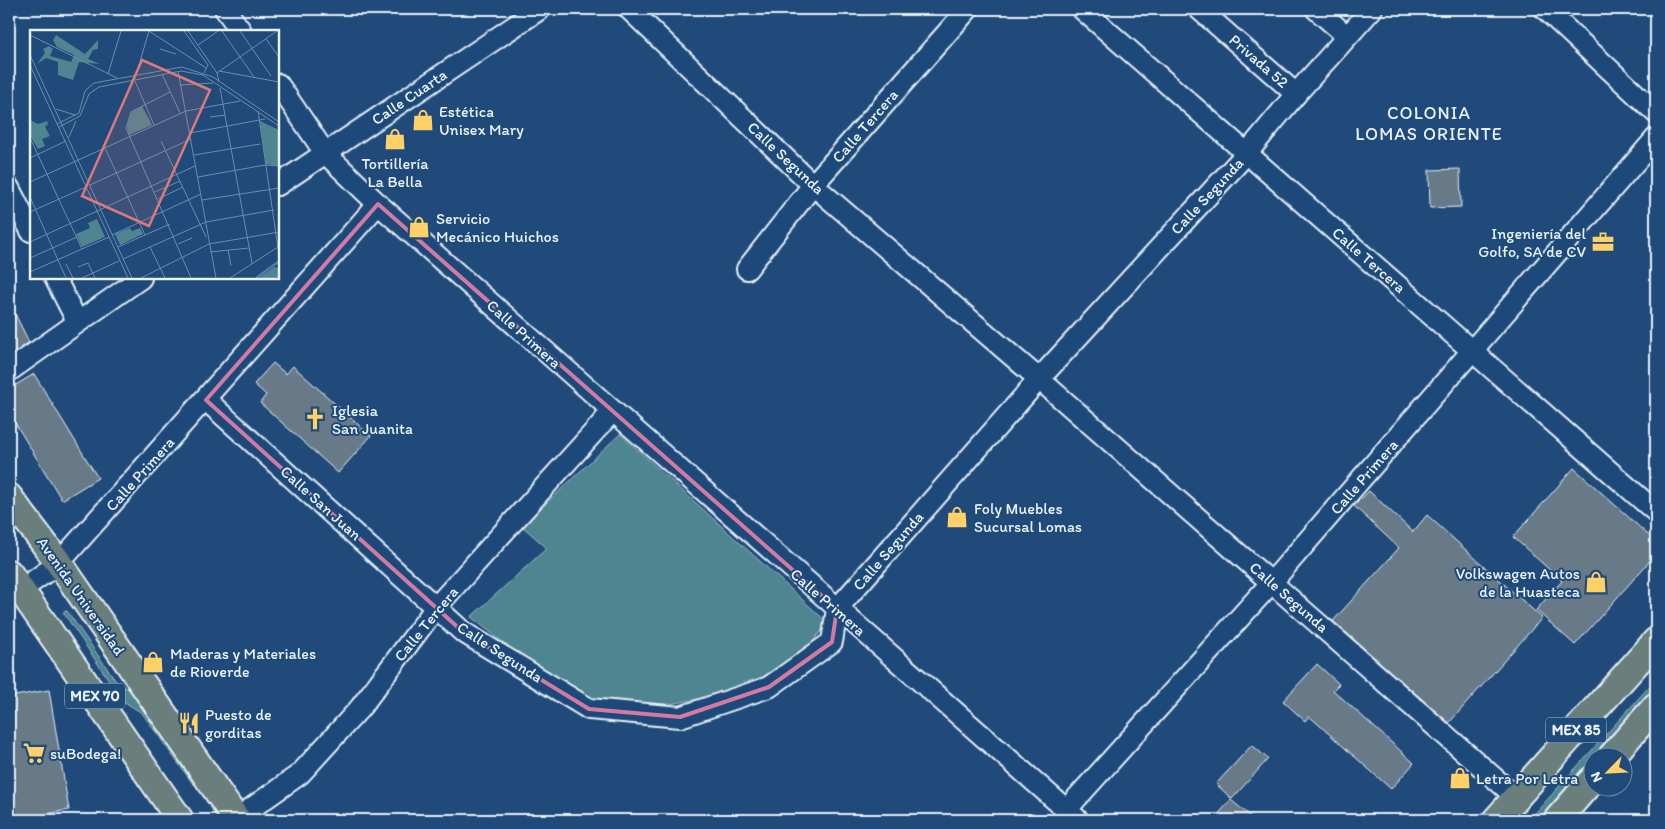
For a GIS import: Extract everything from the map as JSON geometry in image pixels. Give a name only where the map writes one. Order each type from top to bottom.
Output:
[{"type":"main road","name":"Avenida Universidad","points":[[9,497],[59,563],[234,820]]},
{"type":"main road","name":"MEX 70","points":[[15,581],[180,820]]},
{"type":"main road","name":"MEX 85","points":[[1496,820],[1656,641]]},
{"type":"main road","name":"MEX 85","points":[[1621,746],[1656,706]]},
{"type":"main road","points":[[1557,820],[1582,791]]},
{"type":"street","points":[[226,9],[240,30]]},
{"type":"street","name":"Calle Segunda","points":[[629,9],[813,185],[1039,379],[1516,797]]},
{"type":"street","name":"Calle Tercera","points":[[747,269],[813,185],[968,9]]},
{"type":"street","name":"Calle Tercera","points":[[1082,9],[1656,512]]},
{"type":"street","name":"Privada 52","points":[[1198,9],[1296,94]]},
{"type":"street","points":[[1316,9],[1347,36]]},
{"type":"street","name":"Calle Segunda","points":[[437,606],[463,632],[589,709],[680,717],[769,687],[832,642],[837,609],[1039,379],[1247,153],[1296,94],[1372,9]]},
{"type":"street","points":[[1545,9],[1656,113]]},
{"type":"street","name":"Calle Cuarta","points":[[279,184],[535,10]]},
{"type":"street","points":[[279,85],[325,153],[378,204]]},
{"type":"street","name":"Calle Primera","points":[[15,581],[59,563],[206,400],[378,204],[1072,815],[1656,138]]},
{"type":"street","points":[[9,188],[30,229]]},
{"type":"street","points":[[56,279],[78,321]]},
{"type":"street","points":[[9,371],[140,279]]},
{"type":"street","name":"Calle San Juan","points":[[206,400],[437,606]]},
{"type":"street","name":"Calle Tercera","points":[[234,820],[300,774],[360,708],[437,606],[612,412]]},
{"type":"highlighted area","points":[[378,204],[837,609],[832,642],[769,687],[680,717],[589,709],[463,632],[206,400]]},
{"type":"green space","points":[[620,434],[828,623],[807,648],[753,683],[698,699],[648,708],[590,699],[542,673],[471,617],[547,548],[522,526]]},
{"type":"green space","points":[[67,611],[116,681],[137,695],[195,783],[193,784],[142,713],[123,701],[63,612]]},
{"type":"green space","points":[[1656,679],[1656,689],[1606,746],[1596,746]]},
{"type":"green space","points":[[1582,761],[1582,773],[1541,820],[1529,820]]},
{"type":"building","points":[[1460,169],[1461,207],[1430,208],[1429,170]]},
{"type":"building","points":[[9,302],[29,342],[9,357]]},
{"type":"building","name":"Iglesia San Juanita","points":[[273,363],[286,374],[293,366],[371,436],[338,473],[260,403],[266,395],[254,384]]},
{"type":"building","points":[[34,374],[98,478],[62,500],[9,413],[9,389]]},
{"type":"building","points":[[1574,468],[1656,542],[1656,554],[1575,645],[1536,610],[1562,581],[1513,537]]},
{"type":"building","points":[[1369,491],[1413,532],[1427,515],[1542,618],[1449,723],[1333,621],[1399,548],[1354,506]]},
{"type":"building","points":[[1317,664],[1339,684],[1333,690],[1414,763],[1391,789],[1309,716],[1305,721],[1283,701]]},
{"type":"building","name":"suBodega!","points":[[49,690],[69,810],[9,820],[9,697]]},
{"type":"building","points":[[1252,745],[1268,759],[1232,799],[1216,784]]},
{"type":"building","points":[[1231,800],[1255,820],[1213,820]]},
{"type":"place","name":"Estética Unisex Mary","points":[[423,120]]},
{"type":"place","name":"Tortillería La Bella","points":[[395,139]]},
{"type":"place","name":"Servicio Mecánico Huichos","points":[[419,227]]},
{"type":"place","name":"Ingeniería del Golfo, SA de CV","points":[[1603,242]]},
{"type":"place","name":"Iglesia San Juanita","points":[[315,419]]},
{"type":"place","name":"Foly Muebles Sucursal Lomas","points":[[957,517]]},
{"type":"place","name":"Volkswagen Autos de la Huasteca","points":[[1596,582]]},
{"type":"place","name":"Maderas y Materiales de Rioverde","points":[[153,662]]},
{"type":"place","name":"Puesto de gorditas","points":[[189,723]]},
{"type":"place","name":"suBodega!","points":[[34,753]]},
{"type":"place","name":"Letra Por Letra","points":[[1460,778]]},
{"type":"district","name":"COLONIA LOMAS ORIENTE","points":[[1429,123]]}]
